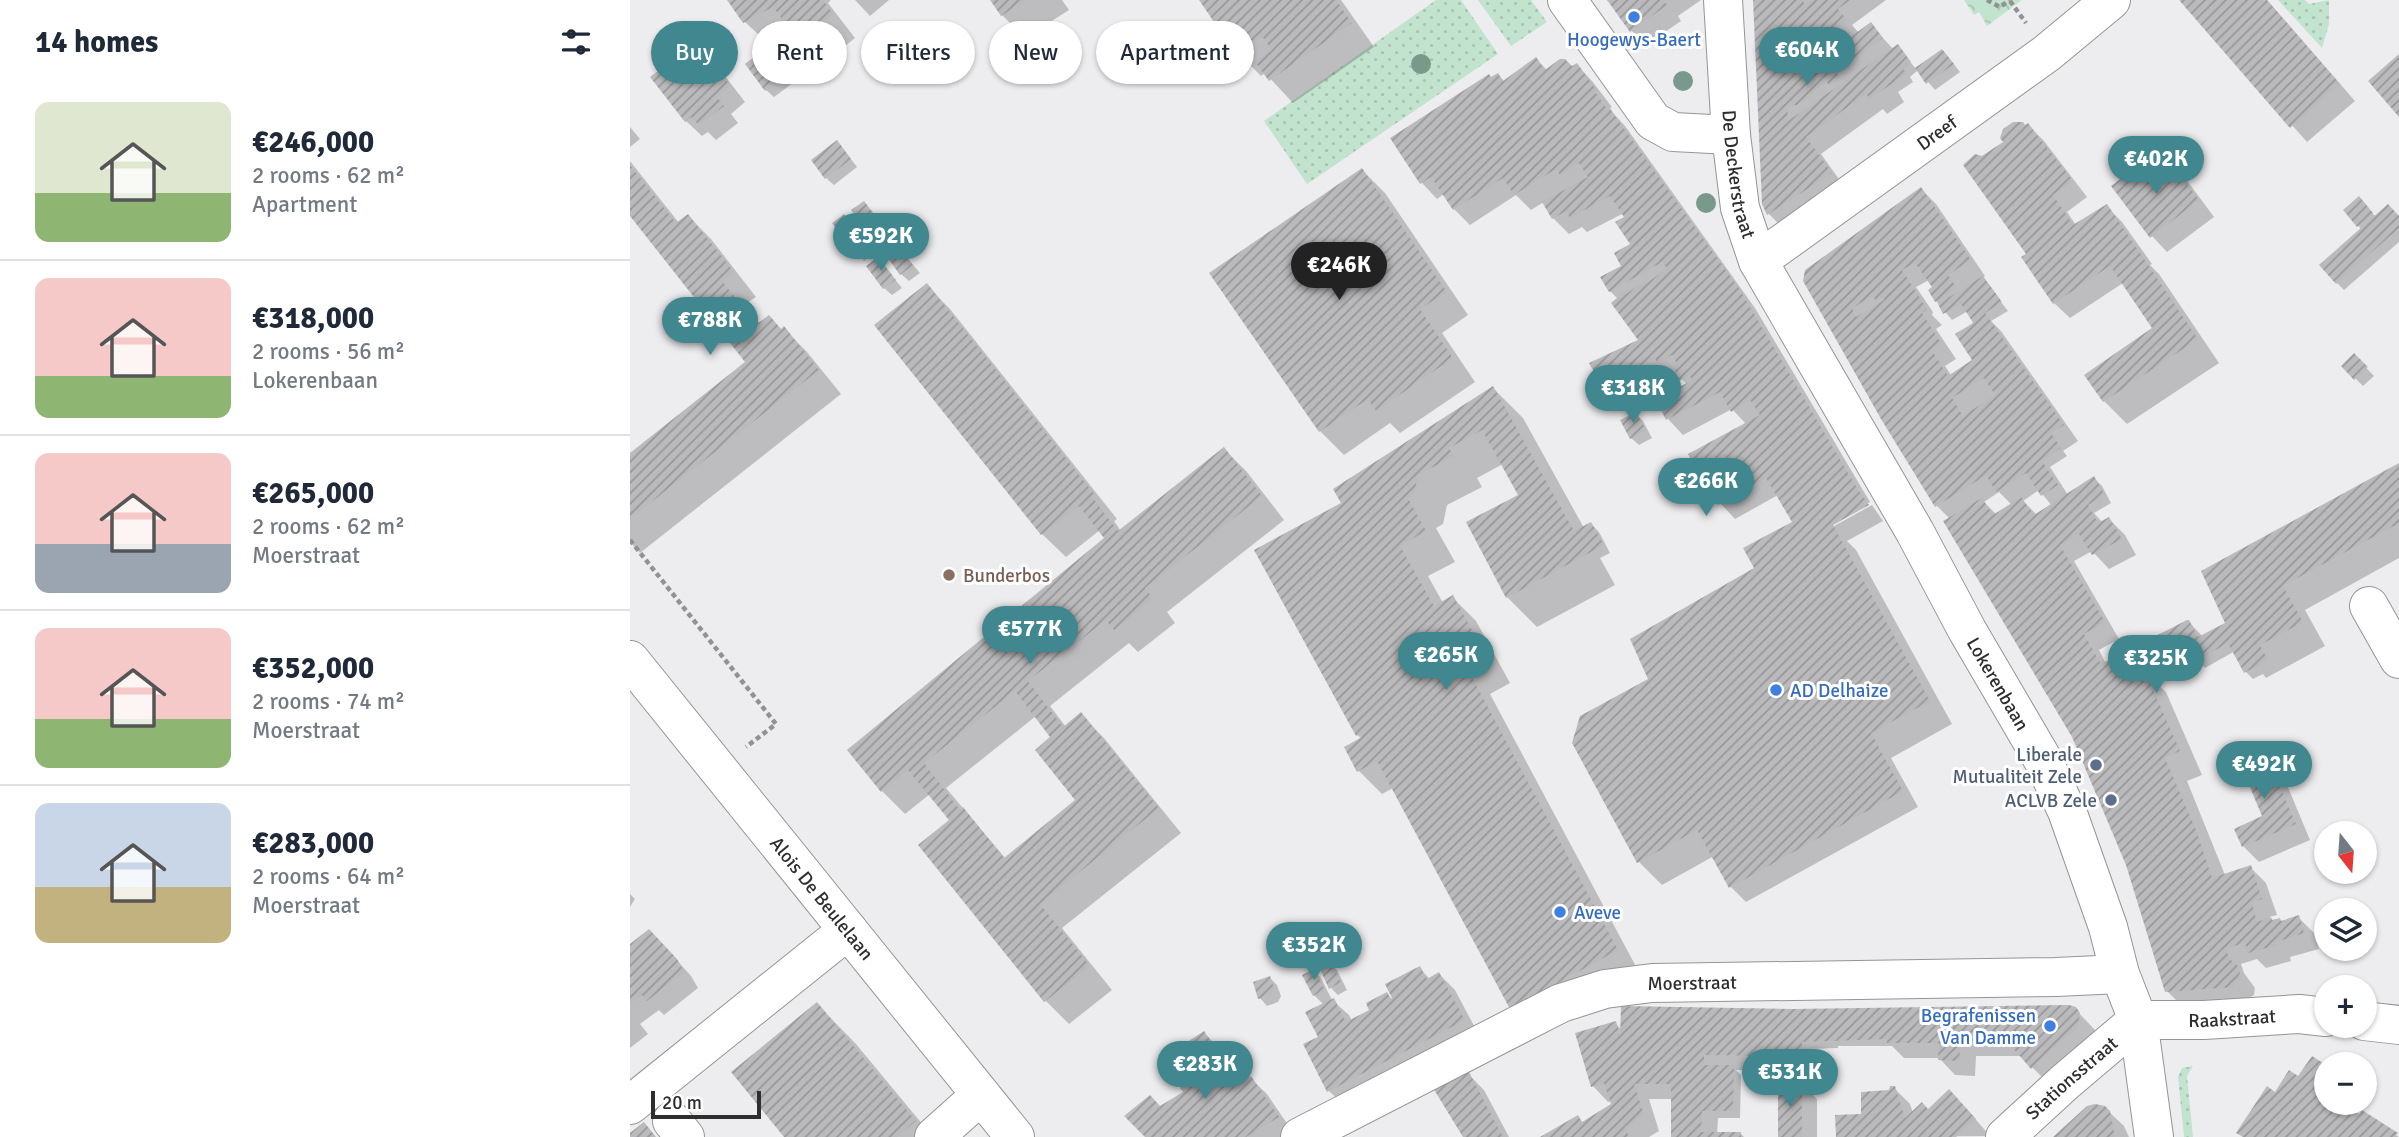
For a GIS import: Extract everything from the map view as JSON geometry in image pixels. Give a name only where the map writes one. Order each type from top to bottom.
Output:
[{"type":"street","points":[[1567,0],[1653,121],[1672,132],[1731,135]]},
{"type":"street","name":"De Deckerstraat","points":[[1723,0],[1731,135],[1740,208],[1758,261]]},
{"type":"street","name":"Dreef","points":[[1758,261],[2047,53],[2111,0]]},
{"type":"street","name":"Lokerenbaan","points":[[1758,261],[2043,760],[2067,811],[2108,927],[2120,974],[2138,1020],[2154,1137]]},
{"type":"street","points":[[2369,606],[2399,659]]},
{"type":"street","name":"Alois De Beulelaan","points":[[630,660],[1015,1137]]},
{"type":"street","points":[[630,1105],[848,930]]},
{"type":"street","name":"Moerstraat","points":[[1300,1137],[1561,1003],[1605,989],[1652,983],[2120,974]]},
{"type":"street","name":"Raakstraat","points":[[2138,1020],[2314,1016]]},
{"type":"street","name":"Stationsstraat","points":[[2005,1137],[2138,1020]]},
{"type":"street","points":[[2377,1022],[2399,1025]]},
{"type":"street","points":[[934,1137],[981,1095]]},
{"type":"path","points":[[1987,0],[2000,7],[2010,0]]},
{"type":"path","points":[[630,540],[776,724],[718,769]]},
{"type":"green space","points":[[1436,0],[1461,0],[1498,54],[1307,184],[1264,121]]},
{"type":"green space","points":[[1478,0],[1531,0],[1547,22],[1511,46]]},
{"type":"green space","points":[[1964,0],[2022,0],[1987,26],[1979,12],[1974,15]]},
{"type":"green space","points":[[2278,0],[2305,0],[2309,4],[2329,0],[2329,24],[2322,48]]},
{"type":"green space","points":[[2193,1066],[2187,1076],[2193,1137],[2184,1137],[2178,1077],[2182,1068]]},
{"type":"building","points":[[727,0],[823,0],[833,14],[824,21],[784,21],[773,7],[743,23]]},
{"type":"building","points":[[990,0],[1026,0],[1001,16]]},
{"type":"building","points":[[1199,0],[1336,0],[1352,23],[1269,81],[1255,62],[1272,50],[1262,36],[1254,42],[1254,21],[1213,21]]},
{"type":"building","name":"Hoogewys-Baert","points":[[1607,0],[1664,0],[1667,5],[1630,32]]},
{"type":"building","points":[[1753,0],[1802,0],[1805,4],[1810,0],[1850,0],[1838,9],[1847,20],[1836,29],[1845,41],[1871,22],[1883,38],[1837,73],[1840,77],[1829,85],[1826,81],[1797,105],[1787,106],[1788,121],[1898,44],[1911,62],[1903,69],[1907,73],[1870,99],[1866,94],[1806,137],[1832,173],[1767,215],[1762,204]]},
{"type":"building","points":[[2179,0],[2267,0],[2340,84],[2290,128]]},
{"type":"building","points":[[1942,49],[1954,64],[1926,84],[1915,68]]},
{"type":"building","points":[[2399,54],[2399,117],[2368,81]]},
{"type":"building","points":[[1536,57],[1545,70],[1560,59],[1565,59],[1572,66],[1577,63],[1607,109],[1610,109],[1740,290],[1869,505],[1833,525],[1930,701],[1871,733],[1903,791],[1729,888],[1697,830],[1637,863],[1572,743],[1580,716],[1648,679],[1630,639],[1754,568],[1743,548],[1792,522],[1766,478],[1718,505],[1709,488],[1726,478],[1714,457],[1695,468],[1688,454],[1760,415],[1750,400],[1731,412],[1720,392],[1666,420],[1656,400],[1692,380],[1689,375],[1680,381],[1673,367],[1677,364],[1672,355],[1657,363],[1655,358],[1601,384],[1589,363],[1638,340],[1611,303],[1624,292],[1626,294],[1645,281],[1646,284],[1667,268],[1662,262],[1609,292],[1600,277],[1621,266],[1614,253],[1630,244],[1615,222],[1624,217],[1610,196],[1570,218],[1566,211],[1552,219],[1542,202],[1588,177],[1579,163],[1560,175],[1556,169],[1514,195],[1503,178],[1453,210],[1431,177],[1420,184],[1390,138],[1489,74],[1491,77],[1498,73],[1503,81]]},
{"type":"building","points":[[752,59],[752,73],[745,64]]},
{"type":"building","points":[[655,84],[729,84],[731,86],[717,97],[724,106],[699,125],[691,117],[685,122]]},
{"type":"building","points":[[760,84],[775,84],[765,91]]},
{"type":"building","points":[[2013,122],[2023,122],[2025,125],[2028,123],[2073,181],[2053,195],[2073,225],[2107,204],[2198,339],[2103,402],[2084,375],[2152,328],[2110,266],[2053,304],[2021,257],[2026,254],[1963,165],[1975,154],[1982,156],[2003,142],[2000,138],[2003,129]]},
{"type":"building","points":[[837,140],[851,159],[825,179],[811,160]]},
{"type":"building","points":[[2167,157],[2199,200],[2150,238],[2111,186],[2135,168],[2141,177]]},
{"type":"building","points":[[630,165],[676,223],[688,214],[734,272],[722,281],[757,324],[769,315],[781,329],[784,326],[819,370],[630,519],[630,453],[745,362],[630,216]]},
{"type":"building","points":[[1362,168],[1447,292],[1420,309],[1453,358],[1376,411],[1368,399],[1319,432],[1209,273]]},
{"type":"building","points":[[1921,187],[1971,260],[1948,275],[1957,288],[1935,302],[1928,290],[1932,287],[1915,263],[1902,270],[1927,309],[1922,313],[1941,343],[1931,349],[1948,376],[1972,360],[1955,334],[1973,323],[1972,321],[1961,304],[1943,314],[1938,304],[1983,276],[2002,302],[1985,313],[2064,425],[2051,433],[2061,448],[2042,461],[2058,485],[2041,496],[2026,473],[1996,492],[1986,475],[1935,507],[1881,419],[1803,281],[1805,270]],"holes":[[[1873,296],[1876,301],[1883,297],[1884,300],[1856,317],[1852,308]],[[1984,378],[1995,395],[1963,416],[1952,398]]]},
{"type":"building","points":[[2359,196],[2373,213],[2357,227],[2343,210]]},
{"type":"building","points":[[864,201],[881,223],[868,233],[851,210]]},
{"type":"building","points":[[2388,204],[2399,216],[2399,228],[2336,284],[2319,265]]},
{"type":"building","points":[[844,214],[868,245],[855,254],[832,223]]},
{"type":"building","points":[[892,238],[913,265],[900,275],[880,247]]},
{"type":"building","points":[[878,257],[896,280],[883,289],[866,266]]},
{"type":"building","points":[[927,283],[1095,495],[1092,497],[1118,531],[1224,447],[1262,496],[1145,588],[1153,599],[1114,630],[1106,620],[1028,681],[1063,727],[1081,712],[1159,808],[1040,904],[1090,966],[1044,1002],[918,845],[949,820],[908,770],[881,792],[847,750],[1104,538],[1079,506],[1041,535],[874,325]],"holes":[[[1015,691],[1050,737],[1035,750],[1075,800],[1004,858],[963,807],[960,810],[924,763]]]},
{"type":"building","points":[[2354,353],[2368,367],[2354,380],[2341,366]]},
{"type":"building","points":[[1493,386],[1574,531],[1591,522],[1604,545],[1506,598],[1466,522],[1518,495],[1482,430],[1449,448],[1454,456],[1418,475],[1414,494],[1408,498],[1426,531],[1400,546],[1434,606],[1453,595],[1488,660],[1468,670],[1618,950],[1510,1009],[1377,761],[1357,772],[1344,747],[1362,737],[1360,733],[1356,736],[1254,550],[1341,503],[1333,489]]},
{"type":"building","points":[[1636,412],[1646,430],[1630,439],[1620,420]]},
{"type":"building","points":[[2399,463],[2399,523],[2283,586],[2303,622],[2260,645],[2268,660],[2244,673],[2228,643],[2196,661],[2188,643],[2143,667],[2180,751],[2165,758],[2196,830],[2212,878],[2251,865],[2262,899],[2252,903],[2257,922],[2271,917],[2272,920],[2280,918],[2281,921],[2299,915],[2304,933],[2276,942],[2277,945],[2248,953],[2245,943],[2226,948],[2229,959],[2236,963],[2240,971],[2234,987],[2165,992],[2126,865],[2072,737],[1943,521],[1982,498],[1993,515],[2021,497],[2034,515],[2094,476],[2105,495],[2088,505],[2098,523],[2109,517],[2122,539],[2092,555],[2079,534],[2060,545],[2105,622],[2084,634],[2101,664],[2187,620],[2198,637],[2225,623],[2201,571]]},
{"type":"building","points":[[2264,750],[2296,824],[2242,847],[2234,829],[2262,816],[2239,761]]},
{"type":"building","points":[[649,929],[677,959],[684,972],[647,1001],[642,995],[630,1004],[630,944]]},
{"type":"building","points":[[1330,961],[1341,982],[1329,989],[1319,967]]},
{"type":"building","points":[[1420,966],[1427,979],[1439,972],[1465,1020],[1327,1092],[1303,1044],[1318,1037],[1305,1012],[1334,998],[1346,1022],[1369,1010],[1366,1003],[1387,992],[1391,999],[1385,984]]},
{"type":"building","points":[[1314,969],[1325,990],[1313,996],[1302,975]]},
{"type":"building","points":[[1270,976],[1274,988],[1271,995],[1258,999],[1253,982]]},
{"type":"building","points":[[817,1002],[916,1121],[897,1137],[784,1137],[731,1072]]},
{"type":"building","points":[[1621,1006],[1793,1009],[2076,1007],[2080,1013],[2078,1027],[2031,1069],[2006,1040],[1961,1041],[1959,1061],[1938,1060],[1939,1043],[1887,1043],[1887,1039],[1802,1042],[1802,1052],[1772,1052],[1772,1056],[1704,1055],[1704,1065],[1734,1065],[1733,1111],[1702,1111],[1701,1132],[1741,1132],[1741,1137],[1671,1137],[1671,1084],[1634,1084],[1644,1115],[1625,1127],[1629,1137],[1540,1137],[1578,1115],[1582,1122],[1611,1104],[1604,1083],[1591,1087],[1575,1033],[1616,1021],[1620,1036]]},
{"type":"building","points":[[1204,1031],[1225,1061],[1219,1065],[1234,1087],[1251,1076],[1279,1117],[1246,1137],[1145,1137],[1124,1116],[1150,1095],[1160,1106],[1183,1092],[1180,1088],[1194,1080],[1175,1050]]},
{"type":"building","points":[[2312,1056],[2314,1057],[2314,1115],[2370,1115],[2398,1133],[2395,1137],[2243,1137],[2236,1133],[2267,1086],[2275,1092],[2289,1070],[2298,1076]]},
{"type":"building","points":[[1469,1072],[1503,1137],[1463,1137],[1433,1088]]},
{"type":"building","points":[[1802,1081],[1802,1137],[1778,1137],[1778,1082]]},
{"type":"building","points":[[1890,1086],[1895,1086],[1905,1118],[1922,1102],[1928,1109],[1949,1089],[1976,1119],[1956,1137],[1836,1137],[1835,1115],[1861,1114],[1861,1092],[1889,1090]]},
{"type":"building","points":[[2087,1106],[2105,1106],[2110,1111],[2115,1137],[2053,1137]]},
{"type":"building","points":[[644,1122],[656,1137],[630,1137],[630,1133]]},
{"type":"place","name":"Hoogewys-Baert","points":[[1634,17]]},
{"type":"place","name":"Bunderbos","points":[[949,575]]},
{"type":"place","name":"AD Delhaize","points":[[1776,690]]},
{"type":"place","name":"Liberale Mutualiteit Zele","points":[[2096,765]]},
{"type":"place","name":"ACLVB Zele","points":[[2111,800]]},
{"type":"place","name":"Aveve","points":[[1560,912]]},
{"type":"place","name":"Begrafenissen Van Damme","points":[[2050,1026]]}]
